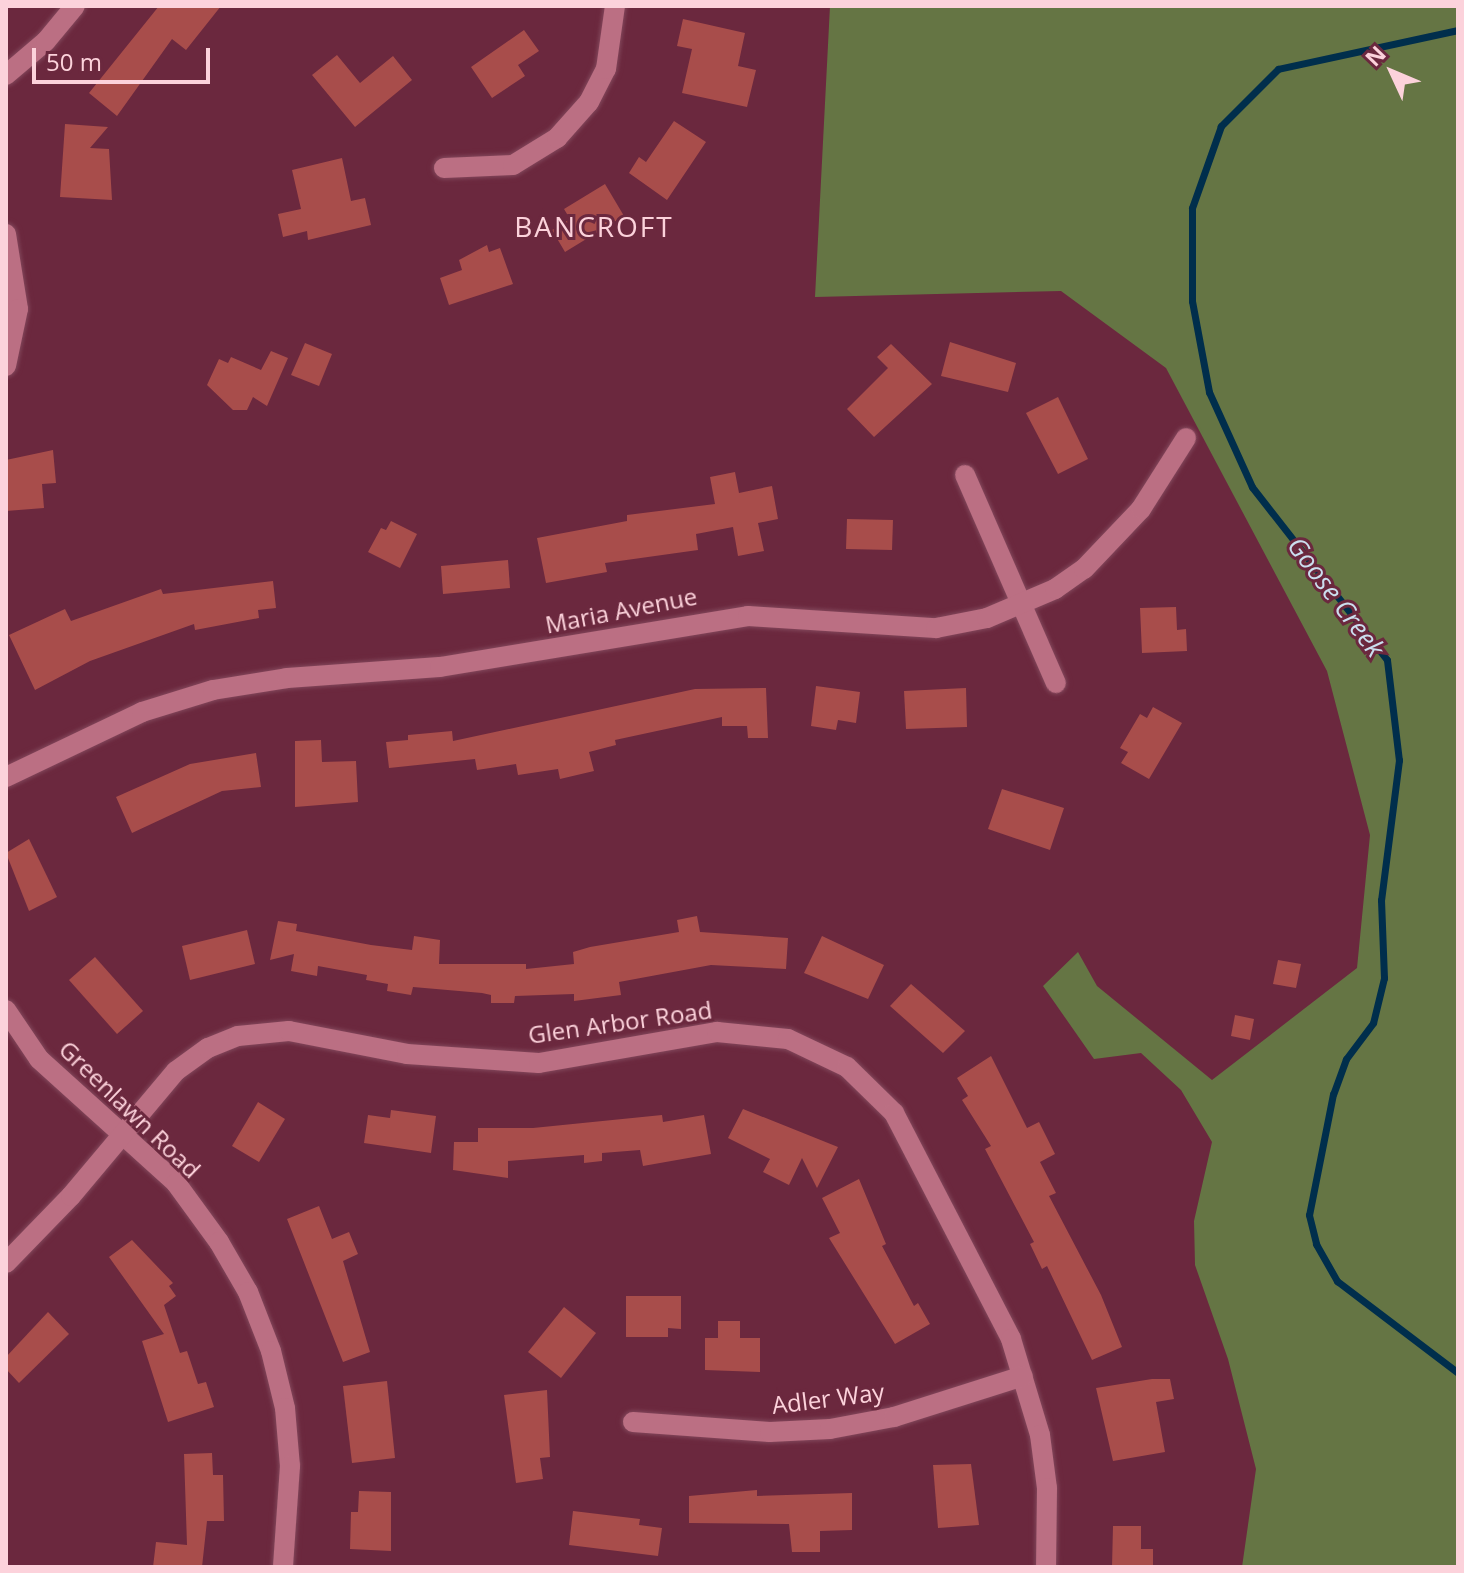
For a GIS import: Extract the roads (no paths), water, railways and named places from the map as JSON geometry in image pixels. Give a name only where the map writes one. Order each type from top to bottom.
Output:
[{"type":"street","points":[[6,75],[46,41],[75,6]]},
{"type":"street","points":[[444,168],[513,165],[557,138],[589,102],[606,69],[615,6]]},
{"type":"street","points":[[6,234],[18,309],[6,366]]},
{"type":"street","name":"Maria Avenue","points":[[6,777],[142,712],[228,688],[495,659],[702,621],[748,616],[936,628],[987,618],[1055,589],[1119,537],[1186,438]]},
{"type":"street","points":[[965,475],[1056,683]]},
{"type":"street","name":"Greenlawn Road","points":[[6,1010],[39,1059],[176,1183],[219,1242],[248,1292],[271,1351],[285,1408],[290,1466],[283,1567]]},
{"type":"street","name":"Glen Arbor Road","points":[[6,1263],[193,1057],[225,1040],[269,1031],[477,1062],[539,1063],[618,1053],[717,1032],[788,1039],[847,1067],[894,1113],[1011,1339],[1023,1376],[1047,1488],[1046,1567]]},
{"type":"street","name":"Adler Way","points":[[633,1422],[770,1432],[830,1429],[894,1417],[1023,1376]]},
{"type":"waterway","name":"Goose Creek","points":[[1458,30],[1278,69],[1221,126],[1192,208],[1192,301],[1209,392],[1252,487],[1387,660],[1399,760],[1381,900],[1384,978],[1373,1023],[1346,1059],[1333,1094],[1309,1215],[1316,1244],[1337,1281],[1458,1373]]},
{"type":"district","name":"BANCROFT","points":[[594,226]]}]
